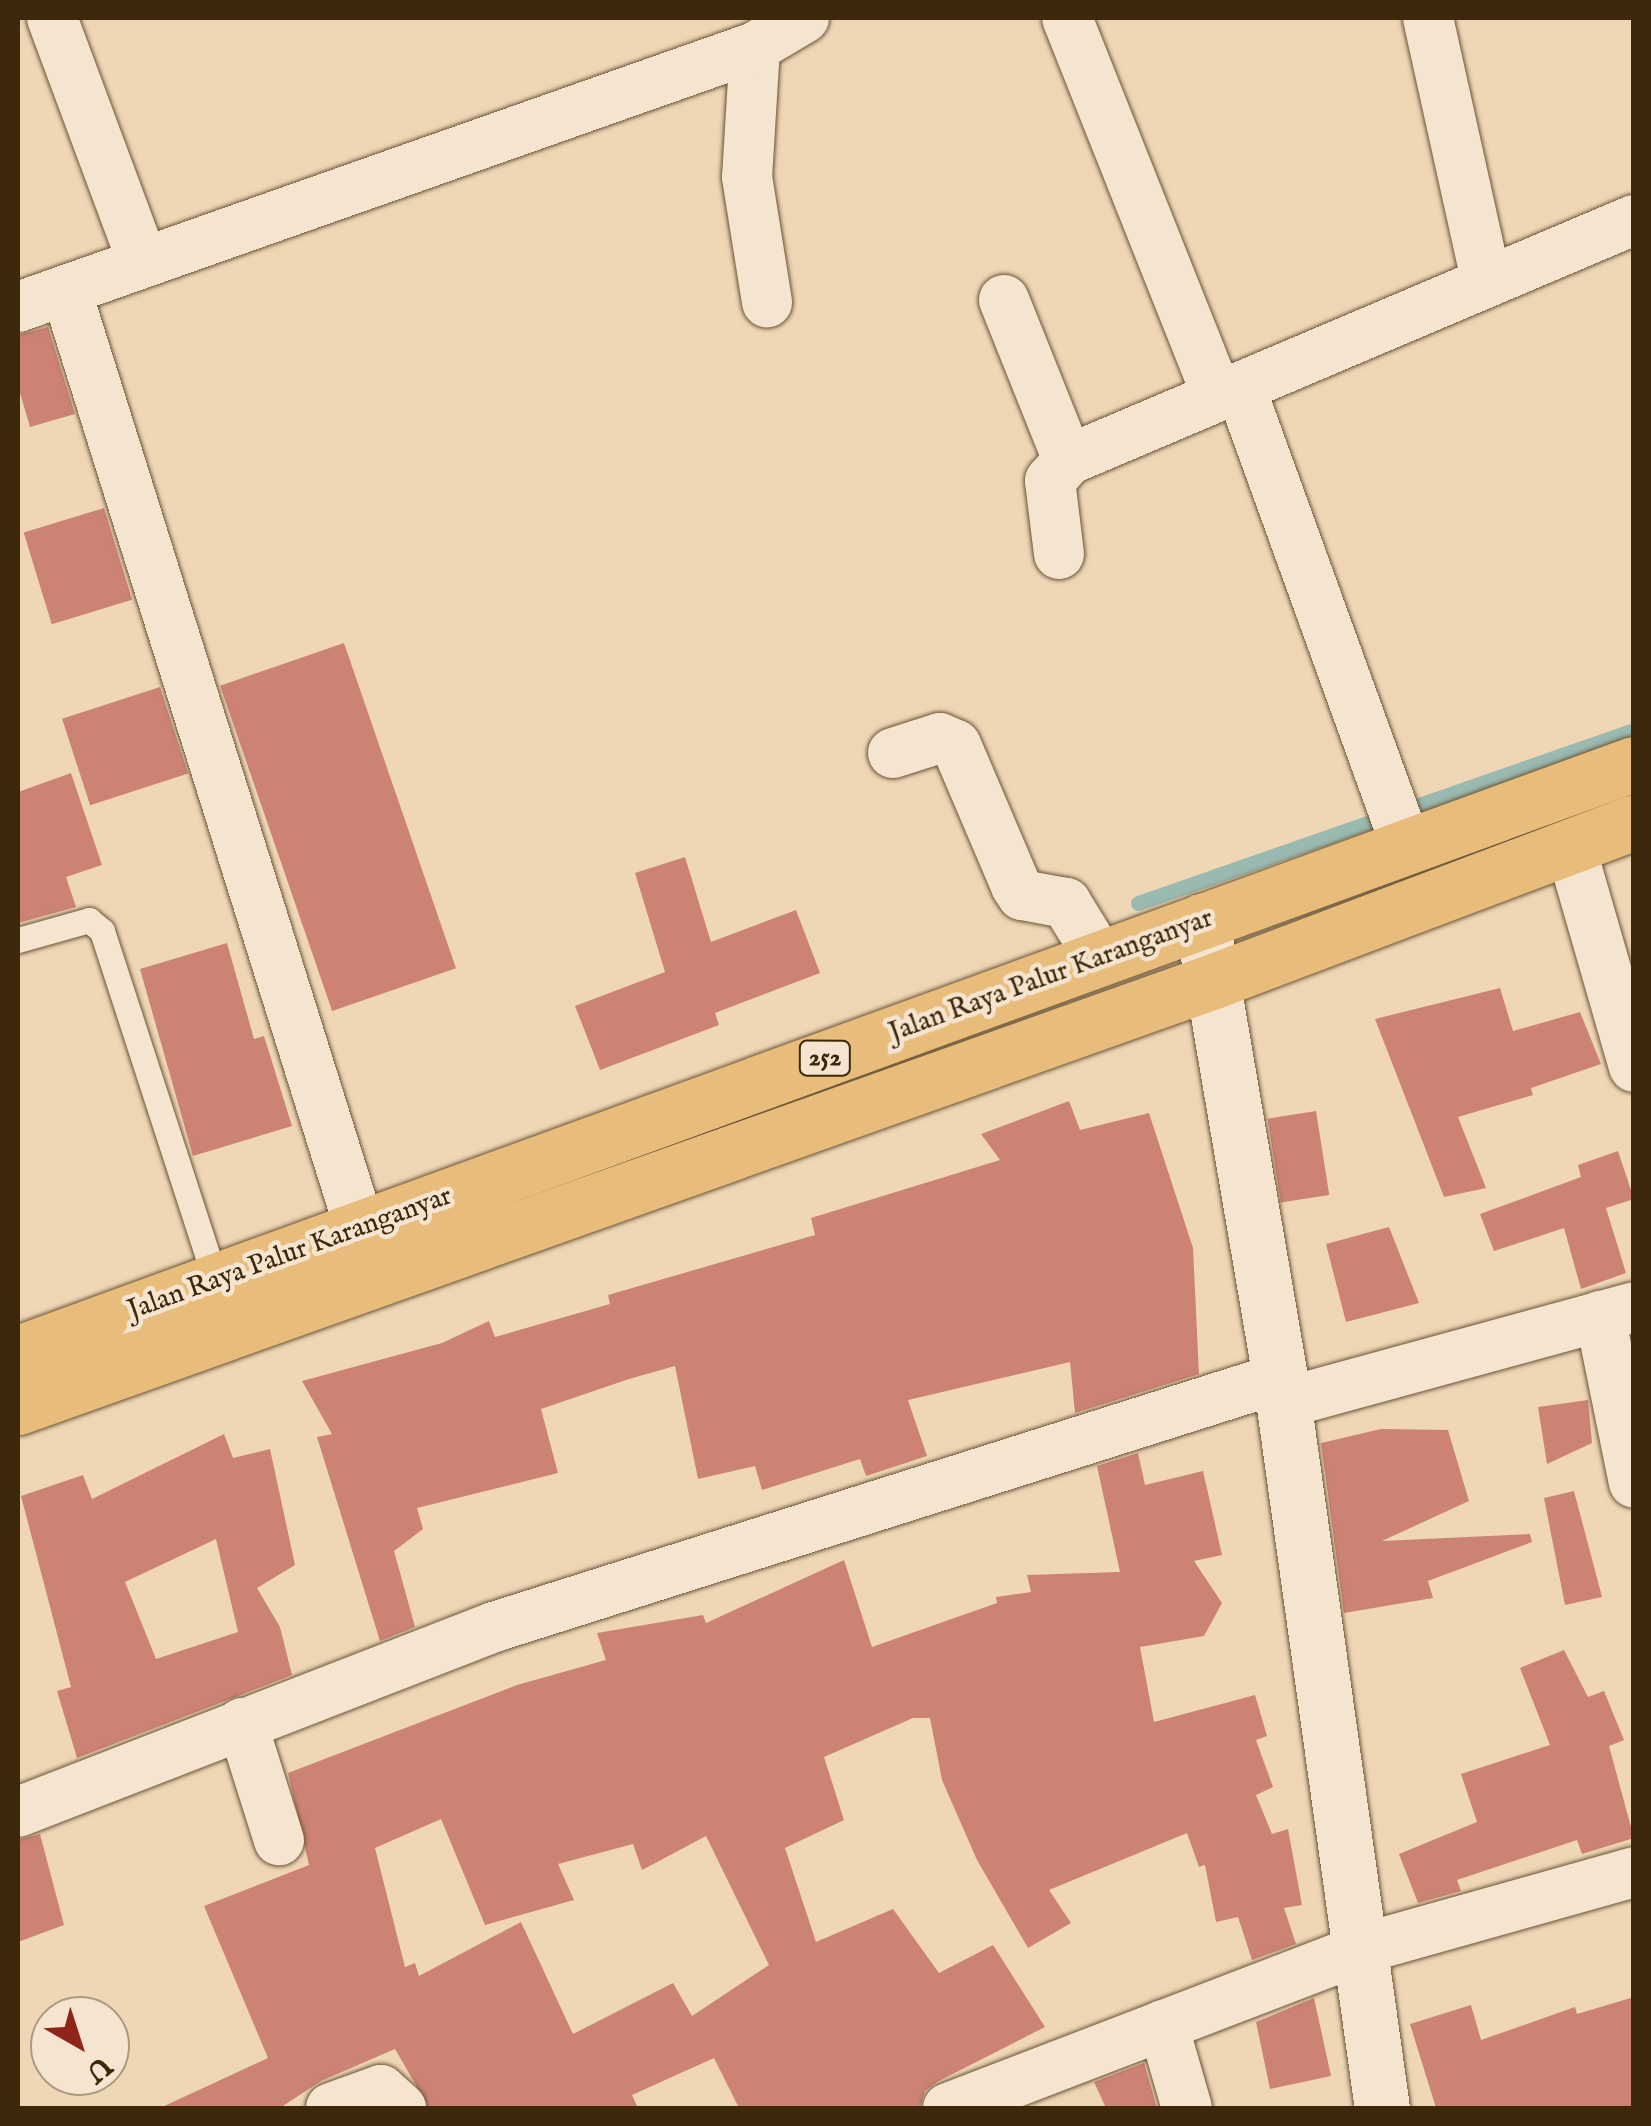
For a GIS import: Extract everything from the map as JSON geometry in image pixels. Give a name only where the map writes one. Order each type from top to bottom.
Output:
[{"type":"main road","name":"Jalan Raya Palur Karanganyar","points":[[18,1353],[212,1265],[1202,921],[1397,821],[1634,764]]},
{"type":"main road","name":"Jalan Raya Palur Karanganyar","points":[[18,1407],[355,1214],[1211,982],[1634,822]]},
{"type":"main road","points":[[1202,921],[1282,1390],[1364,1948],[1382,2108]]},
{"type":"street","points":[[52,18],[143,263]]},
{"type":"street","points":[[18,307],[755,47],[804,18]]},
{"type":"street","points":[[1067,18],[1228,391],[1397,821]]},
{"type":"street","points":[[1428,18],[1486,279]]},
{"type":"street","points":[[755,47],[747,177],[768,302]]},
{"type":"street","points":[[1059,554],[1050,481],[1068,460],[1486,279],[1634,220]]},
{"type":"street","points":[[66,290],[355,1214]]},
{"type":"street","points":[[1004,300],[1068,460]]},
{"type":"street","points":[[892,753],[940,738],[956,745],[1022,896],[1066,903],[1100,958]]},
{"type":"street","points":[[1570,845],[1634,1067]]},
{"type":"street","points":[[18,1812],[494,1627],[1282,1390],[1617,1312],[1634,1483]]},
{"type":"street","points":[[242,1723],[279,1840]]},
{"type":"street","points":[[948,2108],[1364,1948],[1634,1872]]},
{"type":"street","points":[[1164,2025],[1187,2108]]},
{"type":"street","points":[[332,2108],[381,2090],[401,2108]]},
{"type":"lane","points":[[18,940],[89,920],[102,931],[212,1265]]},
{"type":"building","points":[[48,327],[75,414],[30,427],[18,386],[18,335]]},
{"type":"building","points":[[104,508],[132,600],[52,624],[24,533]]},
{"type":"building","points":[[344,643],[456,968],[332,1011],[220,686]]},
{"type":"building","points":[[160,687],[188,774],[90,805],[62,719]]},
{"type":"building","points":[[71,773],[102,865],[66,877],[76,907],[18,923],[18,792]]},
{"type":"building","points":[[685,857],[711,942],[796,910],[820,973],[715,1013],[719,1025],[600,1070],[575,1006],[665,972],[635,873]]},
{"type":"building","points":[[227,943],[254,1039],[264,1036],[292,1126],[193,1156],[140,969]]},
{"type":"building","points":[[1500,988],[1513,1031],[1580,1012],[1601,1064],[1531,1088],[1533,1095],[1458,1117],[1486,1188],[1444,1197],[1375,1019]]},
{"type":"building","points":[[1069,1101],[1080,1130],[1149,1113],[1193,1248],[1199,1374],[1075,1413],[1070,1362],[908,1400],[927,1456],[866,1476],[860,1459],[762,1490],[755,1466],[698,1479],[675,1366],[629,1379],[541,1409],[558,1473],[417,1508],[423,1529],[394,1551],[415,1627],[380,1641],[317,1437],[332,1434],[302,1381],[442,1343],[489,1321],[495,1337],[610,1304],[608,1295],[815,1235],[811,1218],[1000,1160],[981,1134]]},
{"type":"building","points":[[1316,1111],[1329,1195],[1281,1203],[1268,1119]]},
{"type":"building","points":[[1618,1151],[1634,1199],[1606,1208],[1626,1273],[1581,1289],[1564,1228],[1494,1251],[1480,1214],[1581,1177],[1578,1165]]},
{"type":"building","points":[[1389,1227],[1419,1303],[1346,1322],[1326,1244]]},
{"type":"building","points":[[1588,1400],[1592,1443],[1547,1464],[1538,1407]]},
{"type":"building","points":[[1381,1429],[1448,1430],[1469,1501],[1382,1541],[1530,1534],[1532,1542],[1428,1581],[1433,1598],[1344,1613],[1321,1443]]},
{"type":"building","points":[[224,1434],[233,1458],[270,1449],[295,1565],[257,1588],[280,1627],[292,1675],[77,1758],[57,1691],[71,1687],[21,1496],[83,1475],[92,1499]],"holes":[[[216,1539],[238,1632],[156,1659],[125,1582]]]},
{"type":"building","points":[[1138,1453],[1145,1485],[1203,1471],[1222,1555],[1194,1561],[1222,1603],[1204,1636],[1140,1647],[1154,1722],[1255,1695],[1267,1736],[1256,1740],[1273,1787],[1256,1795],[1272,1834],[1288,1829],[1302,1905],[1284,1908],[1296,1944],[1252,1960],[1238,1917],[1216,1922],[1205,1865],[1199,1867],[1187,1833],[1049,1890],[1071,1923],[1028,1948],[977,1860],[942,1780],[930,1718],[913,1718],[824,1757],[844,1820],[785,1848],[816,1942],[893,1909],[939,1973],[993,1945],[1045,2027],[937,2082],[925,2091],[920,2108],[739,2108],[714,2058],[632,2095],[638,2108],[429,2108],[395,2049],[321,2081],[280,2108],[160,2108],[268,2058],[204,1906],[309,1865],[288,1773],[517,1685],[606,1660],[597,1633],[703,1615],[706,1623],[844,1560],[872,1647],[997,1603],[996,1597],[1031,1592],[1027,1575],[1120,1572],[1097,1466]],"holes":[[[441,1819],[485,1925],[574,1900],[558,1864],[633,1844],[642,1870],[706,1836],[769,1965],[692,2016],[673,1983],[573,2034],[521,1922],[419,1976],[415,1963],[405,1967],[375,1848]]]},
{"type":"building","points":[[1574,1491],[1602,1597],[1565,1605],[1544,1498]]},
{"type":"building","points":[[1564,1650],[1588,1697],[1604,1691],[1624,1740],[1609,1746],[1634,1838],[1582,1854],[1577,1840],[1457,1880],[1461,1891],[1418,1903],[1399,1854],[1477,1822],[1461,1774],[1550,1745],[1520,1668]]},
{"type":"building","points":[[40,1834],[64,1925],[18,1942],[18,1840]]},
{"type":"building","points":[[1634,1997],[1634,2108],[1436,2108],[1410,2024],[1471,2005],[1481,2040],[1575,2007],[1577,2014]]},
{"type":"building","points":[[1314,1998],[1331,2076],[1270,2089],[1256,2022]]},
{"type":"building","points":[[1144,2063],[1157,2108],[1106,2108],[1094,2082]]},
{"type":"waterway","points":[[1138,903],[1634,730]]}]
